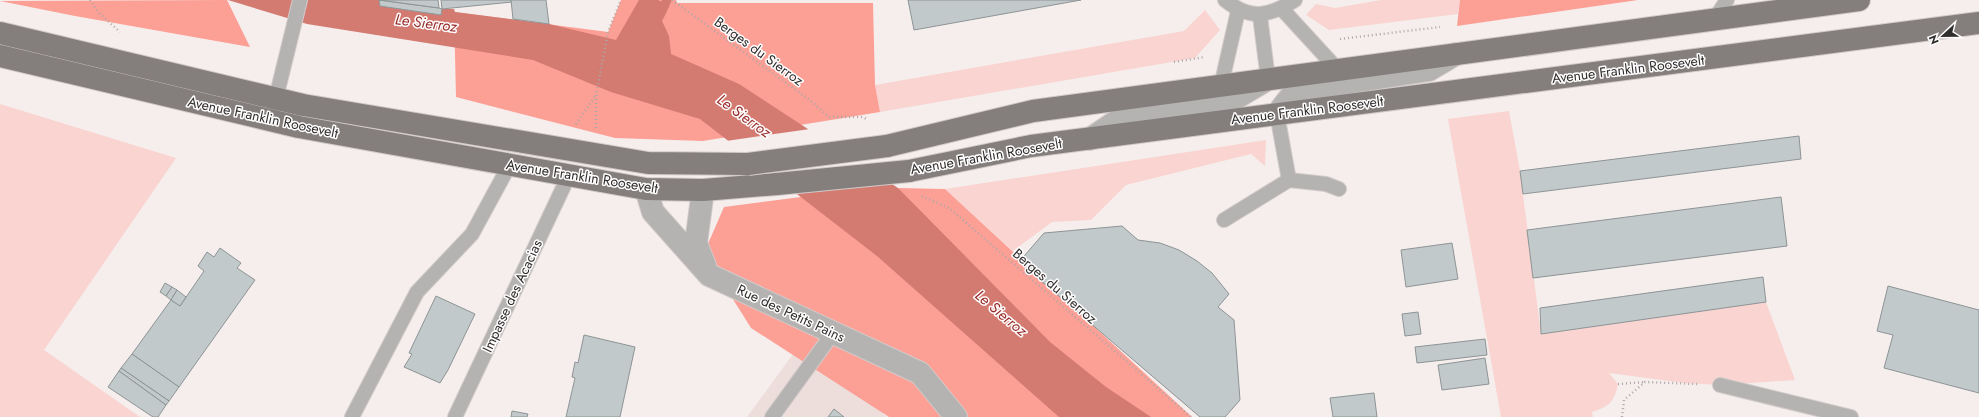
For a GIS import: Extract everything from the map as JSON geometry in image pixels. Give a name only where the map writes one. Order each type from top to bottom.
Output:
[{"type":"main road","name":"Avenue Franklin Roosevelt","points":[[0,33],[275,98],[303,106],[648,163],[748,164],[887,146],[1033,111],[1859,0]]},
{"type":"main road","name":"Avenue Franklin Roosevelt","points":[[0,56],[273,120],[646,189],[703,190],[909,171],[1031,146],[1979,23]]},
{"type":"street","points":[[1277,114],[1295,90],[1429,70],[1456,54]]},
{"type":"street","points":[[1090,138],[1118,120],[1221,107],[1268,79]]},
{"type":"street","name":"Rue des Petits Pains","points":[[646,189],[653,212],[709,275],[920,373],[956,417]]},
{"type":"street","points":[[703,190],[696,243],[709,275]]},
{"type":"lane","points":[[273,120],[275,98],[300,0]]},
{"type":"lane","points":[[1225,0],[1238,11],[1260,16],[1282,9],[1295,0]]},
{"type":"lane","points":[[1714,20],[1728,0]]},
{"type":"lane","points":[[1282,9],[1338,70]]},
{"type":"lane","points":[[1221,86],[1238,11]]},
{"type":"lane","points":[[1260,16],[1268,79]]},
{"type":"lane","points":[[1277,114],[1289,180]]},
{"type":"lane","points":[[352,417],[417,292],[472,234],[510,164]]},
{"type":"lane","name":"Impasse des Acacias","points":[[455,417],[569,175]]},
{"type":"lane","points":[[1224,220],[1289,180],[1326,184],[1339,189]]},
{"type":"lane","points":[[772,417],[833,333]]},
{"type":"lane","points":[[1720,385],[1851,417]]},
{"type":"path","points":[[90,0],[98,12],[123,36]]},
{"type":"path","points":[[573,130],[596,95],[608,32],[621,0]]},
{"type":"path","name":"Berges du Sierroz","points":[[672,0],[811,101],[829,117],[863,118]]},
{"type":"path","name":"Berges du Sierroz","points":[[915,194],[949,208],[1191,417]]},
{"type":"path","points":[[1622,417],[1624,400],[1646,382]]},
{"type":"path","points":[[1618,384],[1646,382],[1720,385]]},
{"type":"shaded area","points":[[227,0],[250,47],[0,1]]},
{"type":"shaded area","points":[[621,0],[676,0],[677,3],[873,3],[875,85],[880,112],[703,141],[615,138],[456,97],[454,12],[608,32]]},
{"type":"shaded area","points":[[1381,0],[1460,0],[1458,14],[1329,30],[1306,15],[1316,4],[1335,8]]},
{"type":"shaded area","points":[[1460,0],[1638,0],[1457,26]]},
{"type":"shaded area","points":[[1205,10],[1220,30],[1195,58],[880,112],[875,85],[1184,31]]},
{"type":"shaded area","points":[[0,104],[176,158],[44,350],[140,417],[0,417]]},
{"type":"shaded area","points":[[1509,111],[1520,171],[1541,334],[1766,302],[1795,380],[1720,385],[1685,383],[1609,373],[1618,384],[1615,395],[1613,399],[1603,408],[1592,412],[1593,417],[1501,417],[1448,119]]},
{"type":"shaded area","points":[[1266,140],[1265,166],[1251,154],[1126,185],[1091,220],[1052,222],[1013,251],[945,189]]},
{"type":"shaded area","points":[[898,188],[945,189],[1192,417],[889,417],[751,328],[704,253],[724,207],[801,197]]},
{"type":"shaded area","points":[[801,343],[887,417],[747,417]]},
{"type":"water","name":"Le Sierroz","points":[[228,0],[379,0],[380,6],[441,15],[442,9],[454,9],[455,12],[549,24],[616,40],[639,0],[658,0],[669,6],[662,21],[669,36],[671,54],[739,84],[898,188],[1050,342],[1106,387],[1151,417],[1059,417],[877,256],[700,119],[611,92],[533,60],[307,24]]},
{"type":"pier","points":[[810,129],[894,183],[794,193],[726,141]]},
{"type":"building","points":[[379,0],[439,8],[442,9],[441,15],[380,6]]},
{"type":"building","points":[[379,0],[438,0],[439,8]]},
{"type":"building","points":[[441,0],[511,0],[512,2],[442,9]]},
{"type":"building","points":[[511,0],[546,0],[549,24],[513,19]]},
{"type":"building","points":[[908,0],[1081,0],[914,30]]},
{"type":"building","points":[[1799,136],[1801,159],[1523,194],[1520,171]]},
{"type":"building","points":[[1781,197],[1787,246],[1533,278],[1527,230]]},
{"type":"building","points":[[1122,226],[1138,240],[1160,243],[1179,250],[1197,261],[1212,273],[1229,294],[1218,307],[1234,320],[1240,400],[1225,417],[1200,417],[1019,262],[1044,233]]},
{"type":"building","points":[[1452,243],[1458,279],[1406,287],[1401,250]]},
{"type":"building","points":[[220,248],[241,263],[237,268],[255,280],[179,387],[132,354],[171,300],[180,306],[204,271],[198,266],[207,252],[214,257]]},
{"type":"building","points":[[1763,277],[1766,302],[1541,334],[1540,308]]},
{"type":"building","points":[[165,283],[172,287],[166,296],[160,292]]},
{"type":"building","points":[[1888,286],[1979,310],[1979,393],[1884,368],[1893,335],[1877,331]]},
{"type":"building","points":[[172,287],[177,290],[171,300],[166,296]]},
{"type":"building","points":[[177,290],[186,297],[180,306],[171,300]]},
{"type":"building","points":[[436,296],[475,314],[448,370],[440,383],[404,367],[412,354],[409,353]]},
{"type":"building","points":[[1418,312],[1421,334],[1405,336],[1402,314]]},
{"type":"building","points":[[584,335],[635,347],[620,417],[566,417],[575,378],[572,377],[575,362],[578,363]]},
{"type":"building","points":[[1485,339],[1487,355],[1417,363],[1415,347]]},
{"type":"building","points":[[132,354],[179,387],[169,401],[121,368]]},
{"type":"building","points":[[1485,358],[1489,384],[1442,390],[1438,365]]},
{"type":"building","points":[[121,368],[169,401],[166,405],[119,371]]},
{"type":"building","points":[[119,371],[166,405],[158,417],[153,417],[108,387]]},
{"type":"building","points":[[1374,393],[1377,417],[1333,417],[1330,398]]},
{"type":"building","points":[[834,409],[844,417],[828,417]]},
{"type":"building","points":[[512,411],[528,414],[527,417],[511,417]]},
{"type":"waterway","points":[[660,15],[667,0]]}]
